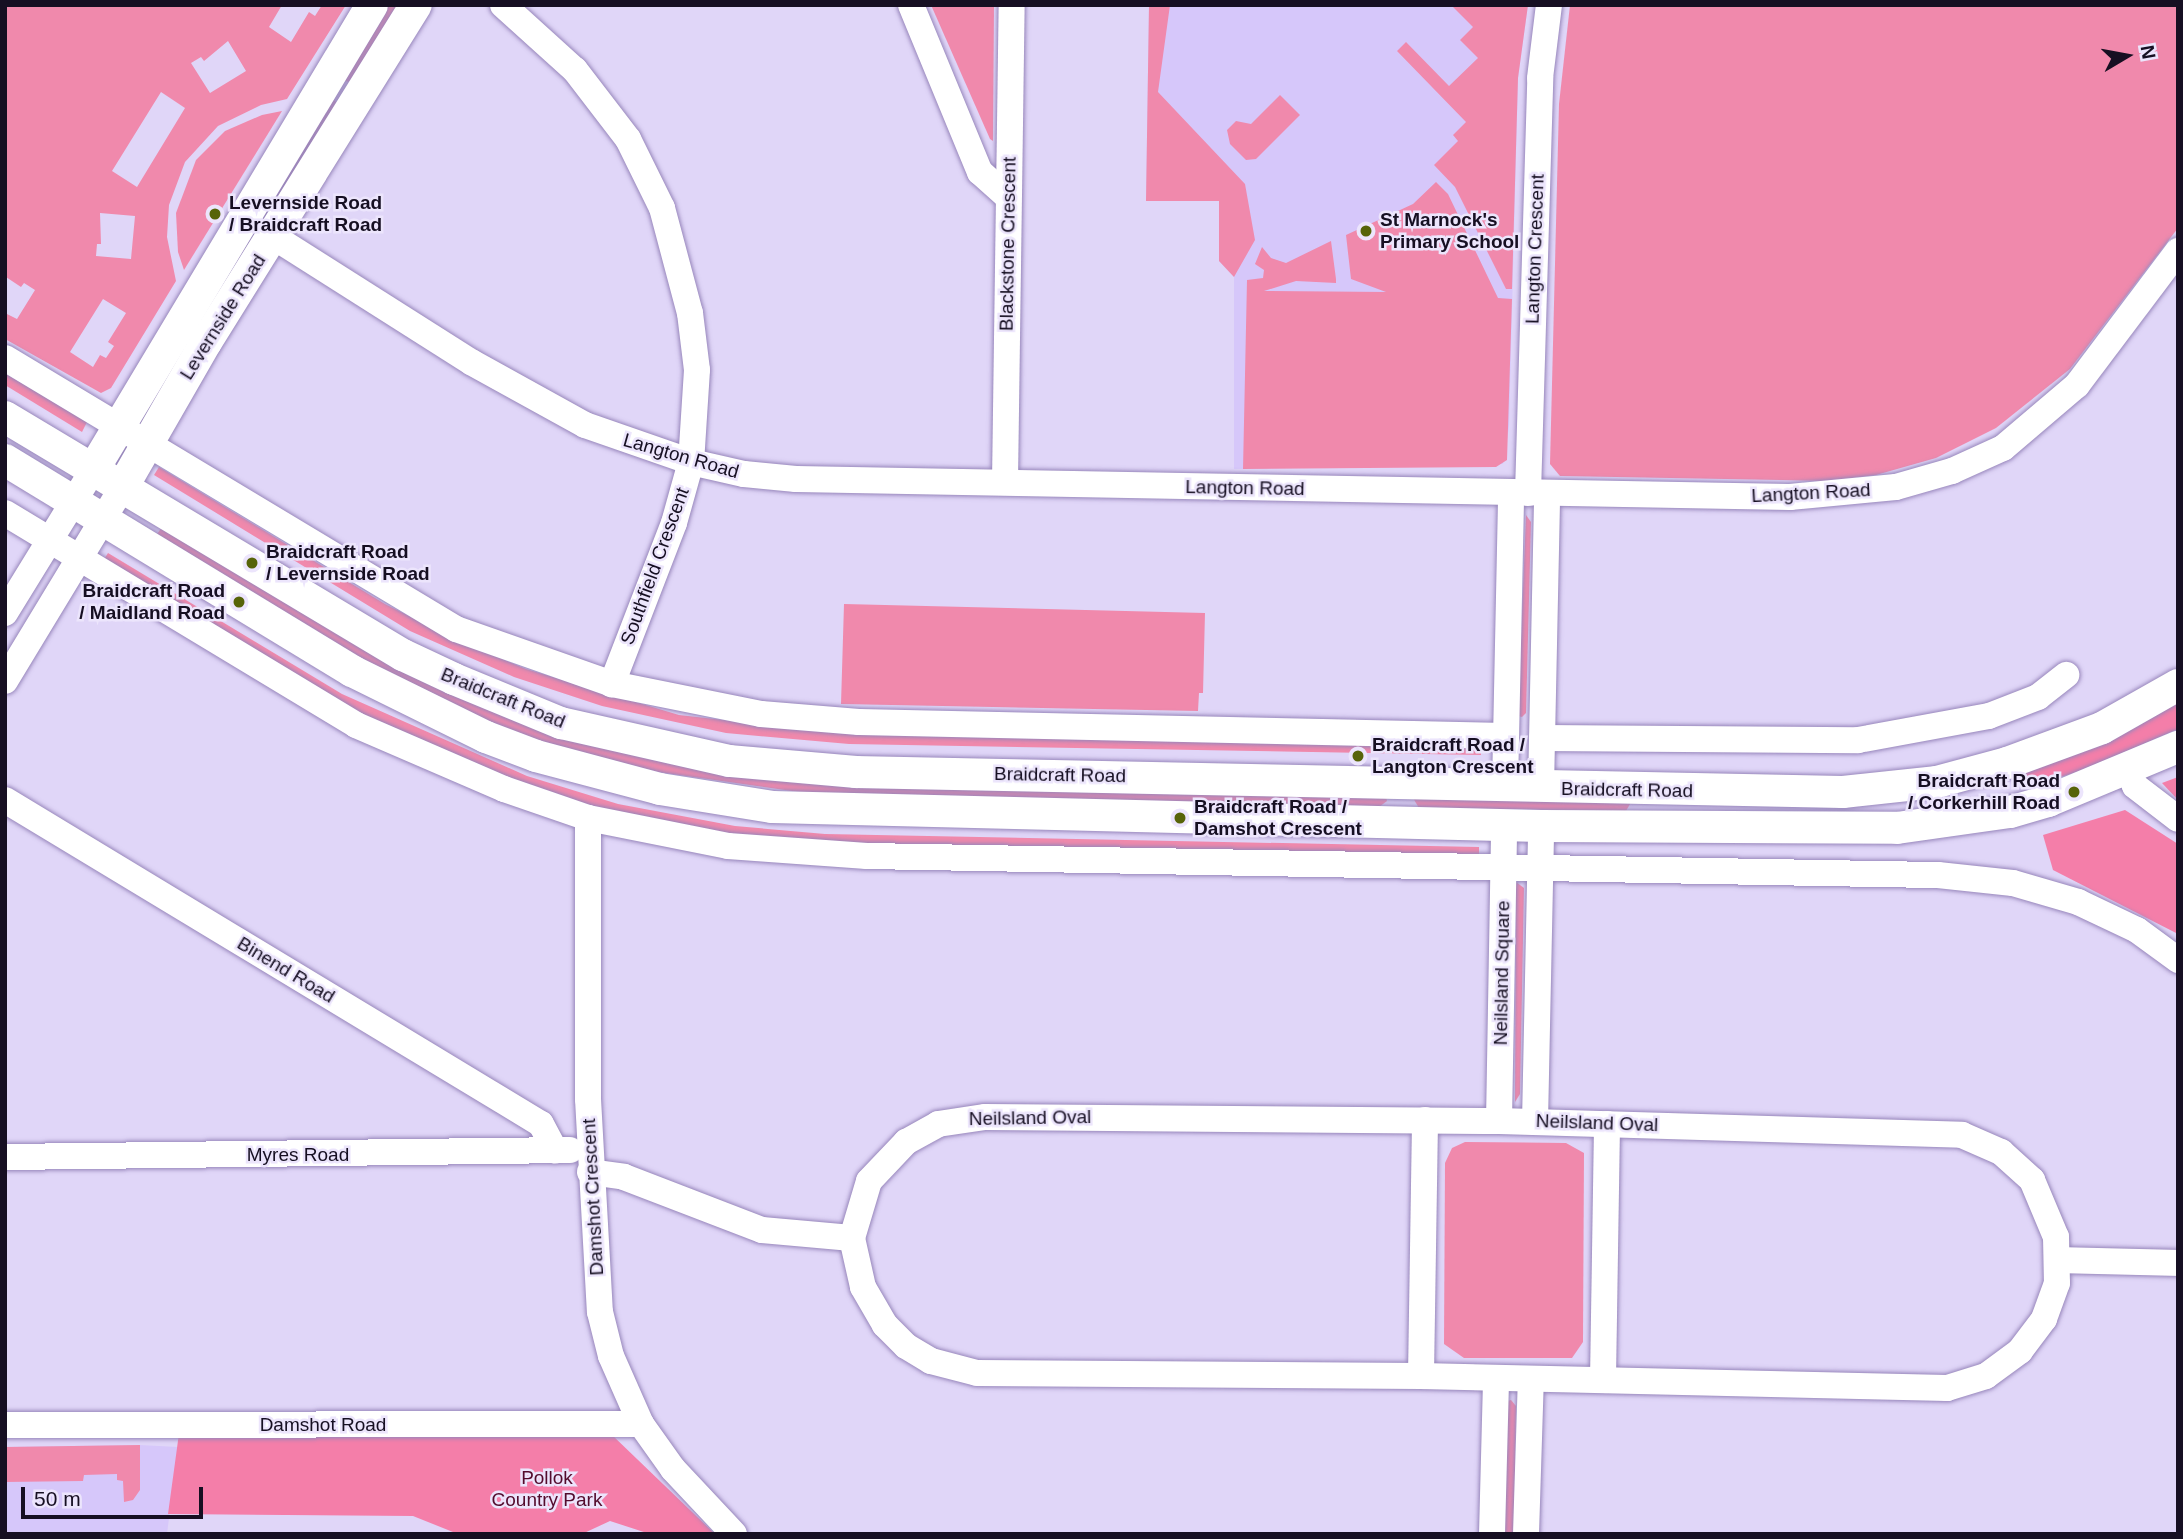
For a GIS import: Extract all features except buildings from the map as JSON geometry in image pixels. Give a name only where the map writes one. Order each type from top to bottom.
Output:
[{"type":"street","name":"Levernside Road","points":[[93,470],[372,5]]},
{"type":"street","name":"Levernside Road","points":[[122,488],[145,443],[206,342],[274,237],[416,5]]},
{"type":"street","name":"Southfield Crescent","points":[[503,5],[548,43],[604,105],[628,139],[662,208],[680,261],[694,337],[697,401],[691,462],[674,523],[612,684]]},
{"type":"street","points":[[911,5],[980,173],[1008,197]]},
{"type":"street","name":"Blackstone Crescent","points":[[1005,482],[1012,5]]},
{"type":"street","name":"Langton Crescent","points":[[1529,493],[1540,78],[1549,5]]},
{"type":"street","points":[[324,86],[355,103]]},
{"type":"street","name":"Langton Road","points":[[274,237],[529,396],[625,442],[691,462],[796,479],[1529,493],[1845,494],[1896,487],[1952,471],[2003,448],[2077,385],[2178,251]]},
{"type":"street","points":[[179,323],[206,342]]},
{"type":"street","points":[[5,358],[456,629],[612,684],[761,714],[859,722],[1506,736]]},
{"type":"street","name":"Braidcraft Road","points":[[5,417],[403,655],[516,707],[635,742],[806,770],[1541,788],[1843,792],[1937,782],[2007,764],[2102,728],[2178,685]]},
{"type":"street","name":"Braidcraft Road","points":[[5,460],[352,671],[434,713],[536,756],[660,789],[821,811],[1541,826],[1897,828],[2020,809],[2128,770],[2178,747]]},
{"type":"street","points":[[5,613],[93,470]]},
{"type":"street","points":[[5,681],[122,488]]},
{"type":"street","points":[[1505,787],[1506,736],[1529,493]]},
{"type":"street","points":[[1529,493],[1542,738],[1541,788]]},
{"type":"street","points":[[5,513],[356,724],[492,784],[588,818],[728,846],[867,856],[1938,875],[2013,883],[2078,902],[2137,930],[2178,960]]},
{"type":"street","points":[[1542,738],[1858,740],[1989,716],[2038,696],[2066,675]]},
{"type":"street","points":[[2007,764],[2020,809]]},
{"type":"street","points":[[2128,770],[2135,786],[2178,818]]},
{"type":"street","name":"Binend Road","points":[[5,800],[541,1124],[555,1150]]},
{"type":"street","name":"Damshot Crescent","points":[[588,818],[590,1161],[600,1312],[611,1356],[641,1424],[673,1469],[734,1534]]},
{"type":"street","name":"Neilsland Square","points":[[1499,1121],[1504,824]]},
{"type":"street","name":"Neilsland Square","points":[[1535,1122],[1541,826]]},
{"type":"street","name":"Neilsland Oval","points":[[1011,1115],[1425,1120],[1962,1135],[2001,1152],[2032,1180],[2050,1218],[2059,1260],[2051,1300],[2034,1336],[2004,1366],[1967,1384],[1947,1388],[1421,1376],[957,1370],[906,1346],[885,1325],[863,1287],[852,1238],[869,1181],[887,1160],[921,1132],[961,1119],[1011,1115]]},
{"type":"street","points":[[1421,1376],[1425,1120]]},
{"type":"street","points":[[1603,1380],[1607,1124]]},
{"type":"street","name":"Myres Road","points":[[5,1157],[555,1150],[590,1161]]},
{"type":"street","points":[[590,1161],[721,1218],[762,1230],[852,1238]]},
{"type":"street","points":[[2059,1260],[2178,1263]]},
{"type":"street","points":[[1492,1534],[1496,1379]]},
{"type":"street","points":[[1526,1534],[1531,1379]]},
{"type":"street","name":"Damshot Road","points":[[5,1425],[641,1424]]},
{"type":"shaded area","points":[[5,5],[282,5],[269,27],[291,42],[309,12],[315,16],[322,5],[346,5],[287,99],[261,105],[218,126],[185,162],[169,205],[167,237],[176,281],[111,388],[101,393],[5,339],[5,313],[17,319],[35,290],[24,283],[21,287],[6,277]],"holes":[[[228,41],[246,71],[210,93],[191,63],[201,57],[204,61]],[[161,92],[185,108],[137,187],[112,171]],[[100,213],[135,216],[131,259],[96,256],[97,244],[101,244]],[[103,299],[126,313],[108,342],[114,346],[106,358],[100,355],[93,367],[70,352]]]},
{"type":"shaded area","points":[[385,5],[398,5],[350,82],[345,81]]},
{"type":"shaded area","points":[[931,5],[994,5],[993,141],[990,139]]},
{"type":"shaded area","name":"St Marnock's Primary School","points":[[1149,5],[1528,5],[1518,78],[1509,427],[1503,464],[1234,469],[1234,277],[1219,261],[1219,201],[1146,201]]},
{"type":"shaded area","points":[[1149,5],[1170,5],[1158,92],[1245,184],[1255,240],[1234,277],[1219,261],[1219,201],[1146,201]]},
{"type":"shaded area","points":[[1451,5],[1528,5],[1518,78],[1512,289],[1506,289],[1455,187],[1434,165],[1458,141],[1453,135],[1466,122],[1397,51],[1406,42],[1449,86],[1478,58],[1460,40],[1473,27]]},
{"type":"shaded area","points":[[1570,5],[2178,5],[2178,228],[2070,369],[1996,428],[1936,458],[1876,475],[1828,481],[1560,476],[1550,464],[1559,104]]},
{"type":"shaded area","points":[[1280,95],[1300,115],[1256,159],[1246,160],[1230,144],[1227,130],[1236,121],[1251,124]]},
{"type":"shaded area","points":[[333,99],[337,103],[200,322],[327,100]]},
{"type":"shaded area","points":[[282,111],[184,270],[178,252],[176,213],[196,160],[225,131],[262,115]]},
{"type":"shaded area","points":[[1436,182],[1448,194],[1498,298],[1512,299],[1507,460],[1496,467],[1243,469],[1247,280],[1263,278],[1264,270],[1255,264],[1262,247],[1271,258],[1286,263],[1331,241],[1336,279],[1336,283],[1296,281],[1264,291],[1386,292],[1351,279],[1346,235],[1413,204]]},
{"type":"shaded area","points":[[5,373],[87,422],[82,432],[5,385]]},
{"type":"shaded area","points":[[159,467],[385,604],[457,640],[526,669],[679,715],[848,734],[1481,746],[1481,755],[849,744],[726,733],[602,706],[514,677],[410,631],[154,475]]},
{"type":"shaded area","points":[[1526,515],[1531,522],[1526,713],[1522,717],[1518,716]]},
{"type":"shaded area","points":[[163,526],[605,747],[1386,797],[1387,801],[1379,807],[820,795],[658,772],[549,744],[475,717],[396,680],[157,534]]},
{"type":"shaded area","points":[[108,553],[342,694],[527,776],[618,804],[735,826],[825,834],[1479,847],[1479,857],[857,846],[735,835],[617,813],[526,787],[336,703],[103,561]]},
{"type":"shaded area","points":[[844,604],[1205,613],[1203,693],[1199,693],[1198,711],[841,704]]},
{"type":"shaded area","points":[[1413,798],[1629,800],[1630,804],[1626,811],[1419,808]]},
{"type":"shaded area","points":[[1516,882],[1524,888],[1520,1094],[1515,1102]]},
{"type":"shaded area","points":[[1465,1142],[1566,1143],[1584,1153],[1583,1342],[1572,1358],[1464,1358],[1444,1344],[1445,1163],[1452,1148]]},
{"type":"shaded area","points":[[1511,1400],[1516,1406],[1514,1534],[1503,1534],[1507,1401]]},
{"type":"shaded area","points":[[140,1445],[140,1490],[133,1500],[124,1502],[123,1481],[117,1480],[117,1474],[84,1475],[83,1481],[5,1482],[5,1447]]},
{"type":"shaded area","points":[[5,1447],[178,1447],[167,1534],[5,1534]]},
{"type":"green space","points":[[2178,695],[2178,729],[2083,770],[2032,786],[2021,780],[2020,775]]},
{"type":"green space","points":[[2178,777],[2178,800],[2162,783]]},
{"type":"green space","points":[[2125,810],[2178,844],[2178,934],[2053,870],[2043,835]]},
{"type":"green space","name":"Pollok Country Park","points":[[180,1426],[611,1434],[715,1534],[650,1534],[610,1521],[582,1534],[458,1534],[413,1516],[168,1514]]},
{"type":"place","name":"Levernside Road / Braidcraft Road","points":[[215,214]]},
{"type":"place","name":"St Marnock's Primary School","points":[[1366,231]]},
{"type":"place","name":"Braidcraft Road / Levernside Road","points":[[252,563]]},
{"type":"place","name":"Braidcraft Road / Maidland Road","points":[[239,602]]},
{"type":"place","name":"Braidcraft Road / Langton Crescent","points":[[1358,756]]},
{"type":"place","name":"Braidcraft Road / Corkerhill Road","points":[[2074,792]]},
{"type":"place","name":"Braidcraft Road / Damshot Crescent","points":[[1180,818]]}]
